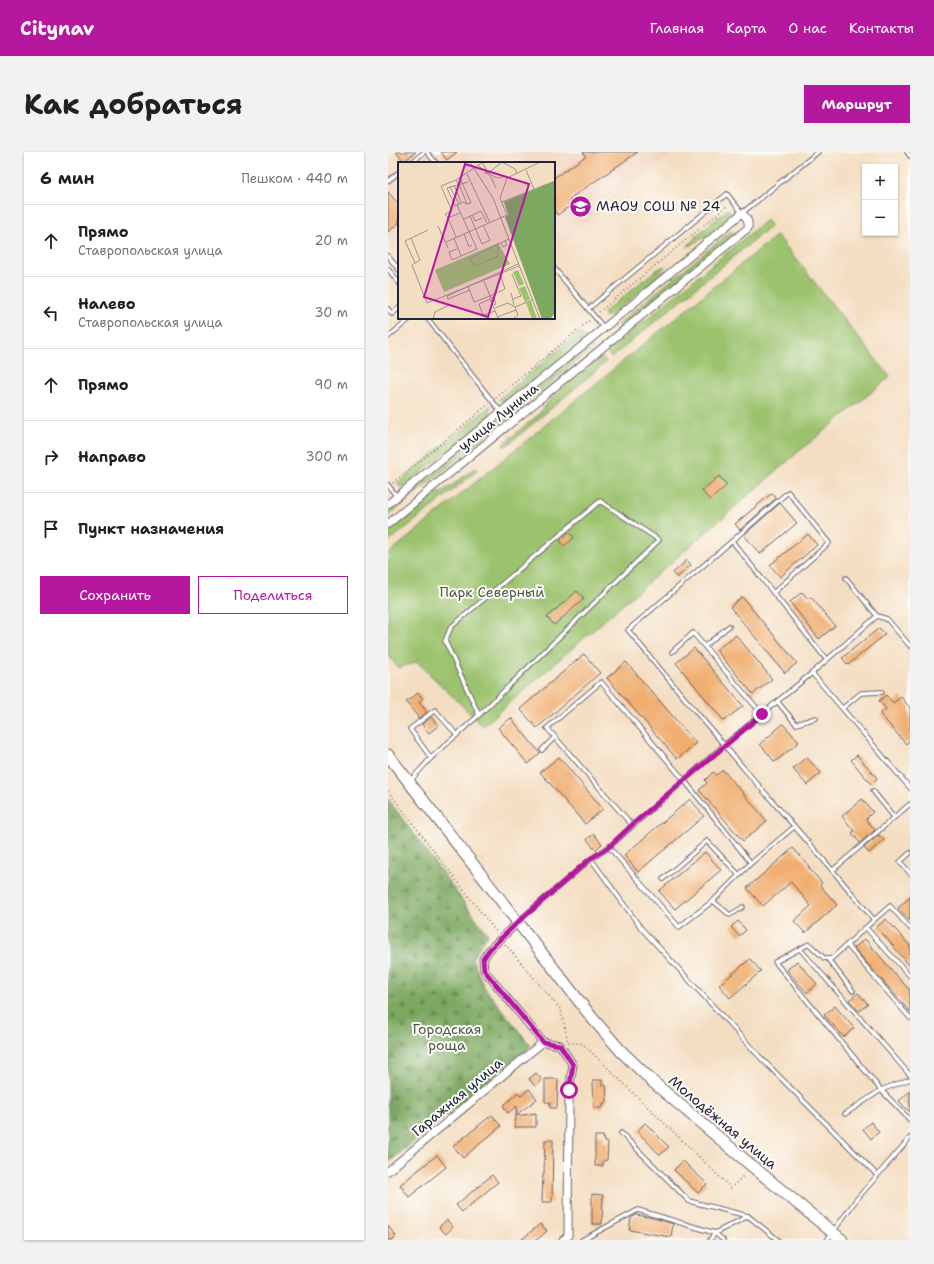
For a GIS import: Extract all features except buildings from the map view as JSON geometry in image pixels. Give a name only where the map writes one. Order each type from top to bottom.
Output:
[{"type":"main road","name":"Молодёжная улица","points":[[388,755],[593,1018],[621,1051],[653,1082],[746,1161],[830,1236],[842,1240]]},
{"type":"street","name":"улица Лунина","points":[[388,504],[604,328],[742,213],[747,217],[749,223],[748,228],[388,524]]},
{"type":"street","points":[[604,328],[613,339]]},
{"type":"street","points":[[518,922],[489,950],[483,959],[484,970],[543,1042],[560,1045],[573,1065],[569,1090],[567,1239]]},
{"type":"street","name":"Гаражная улица","points":[[388,1171],[543,1042]]},
{"type":"lane","points":[[412,162],[426,152],[435,162]]},
{"type":"lane","points":[[588,309],[726,194],[742,213],[818,152]]},
{"type":"lane","points":[[907,152],[910,156]]},
{"type":"lane","points":[[388,181],[398,173]]},
{"type":"lane","points":[[388,256],[398,269]]},
{"type":"lane","points":[[388,269],[398,282]]},
{"type":"lane","points":[[555,269],[604,328]]},
{"type":"lane","points":[[388,309],[392,314],[398,309]]},
{"type":"lane","points":[[388,337],[410,319]]},
{"type":"lane","points":[[428,319],[501,412]]},
{"type":"lane","points":[[388,486],[397,497]]},
{"type":"lane","points":[[773,593],[829,543],[788,492],[628,630],[874,920]]},
{"type":"lane","points":[[409,782],[432,758],[479,715],[659,540],[600,501],[451,627],[445,641],[479,715]]},
{"type":"lane","points":[[732,541],[826,659]]},
{"type":"lane","points":[[846,578],[877,616],[887,619],[910,646]]},
{"type":"lane","points":[[518,922],[590,859],[609,847],[724,745],[812,673],[826,659],[877,616]]},
{"type":"lane","points":[[705,646],[729,626]]},
{"type":"lane","points":[[672,652],[692,633],[705,646],[762,714]]},
{"type":"lane","points":[[812,673],[910,788]]},
{"type":"lane","points":[[632,825],[547,728],[601,682],[684,780],[751,864]]},
{"type":"lane","points":[[844,707],[862,693],[882,692]]},
{"type":"lane","points":[[777,701],[796,724],[816,718]]},
{"type":"lane","points":[[432,758],[410,729],[435,710],[457,735]]},
{"type":"lane","points":[[542,750],[555,737]]},
{"type":"lane","points":[[906,782],[910,778]]},
{"type":"lane","points":[[873,790],[894,817]]},
{"type":"lane","points":[[833,870],[910,804]]},
{"type":"lane","points":[[609,847],[679,927],[713,901],[751,864],[794,827]]},
{"type":"lane","points":[[664,879],[707,841],[740,875]]},
{"type":"lane","points":[[910,853],[900,862],[910,873]]},
{"type":"lane","points":[[590,859],[641,928],[760,1057],[877,1175]]},
{"type":"lane","points":[[713,901],[730,915],[743,907]]},
{"type":"lane","points":[[910,928],[890,906],[831,959],[824,958],[809,944],[775,962],[881,1090],[910,1120]]},
{"type":"lane","points":[[866,928],[910,976]]},
{"type":"lane","points":[[847,945],[910,1018]]},
{"type":"lane","points":[[800,948],[910,1075]]},
{"type":"lane","points":[[827,958],[853,991]]},
{"type":"lane","points":[[845,1114],[881,1090],[910,1079]]},
{"type":"lane","points":[[621,1132],[689,1201],[748,1216],[778,1240]]},
{"type":"lane","points":[[830,1236],[856,1200],[910,1138]]},
{"type":"lane","points":[[582,1240],[638,1210],[715,1233],[723,1240]]},
{"type":"lane","points":[[710,1240],[715,1233],[748,1216]]},
{"type":"path","points":[[388,486],[727,206]]},
{"type":"path","points":[[388,791],[500,938],[561,1010],[568,1042],[583,1044],[731,1188],[744,1175]]},
{"type":"shaded area","name":"МАОУ СОШ № 24","points":[[400,152],[675,152],[555,248],[555,162],[398,162],[398,260],[388,247],[388,162]]},
{"type":"green space","points":[[728,209],[732,215],[705,237],[687,247],[699,233]]},
{"type":"green space","points":[[766,220],[771,226],[611,358],[607,352]]},
{"type":"green space","points":[[731,231],[734,234],[620,328],[617,325]]},
{"type":"green space","name":"Парк Северный","points":[[777,235],[890,377],[797,453],[483,726],[417,662],[398,668],[388,655],[388,554]]},
{"type":"green space","points":[[665,266],[652,282],[610,316],[604,316],[603,313],[656,270]]},
{"type":"green space","points":[[580,332],[585,338],[508,400],[503,401],[499,399]]},
{"type":"green space","points":[[590,345],[593,348],[388,516],[388,511]]},
{"type":"green space","points":[[602,357],[606,362],[510,443],[504,447],[502,445],[538,415],[553,396]]},
{"type":"green space","points":[[490,406],[490,416],[405,486],[401,488],[397,484]]},
{"type":"green space","points":[[475,468],[477,470],[472,475],[388,542],[388,532],[428,499],[450,487]]},
{"type":"green space","name":"Городская роща","points":[[388,799],[488,935],[472,958],[484,987],[531,1046],[388,1163]]},
{"type":"place","name":"МАОУ СОШ № 24","points":[[581,206]]},
{"type":"route","points":[[569,1090],[573,1065],[560,1045],[543,1042],[484,970],[483,959],[489,950],[518,922],[562,883],[590,859],[609,847],[724,745],[762,714]]}]
